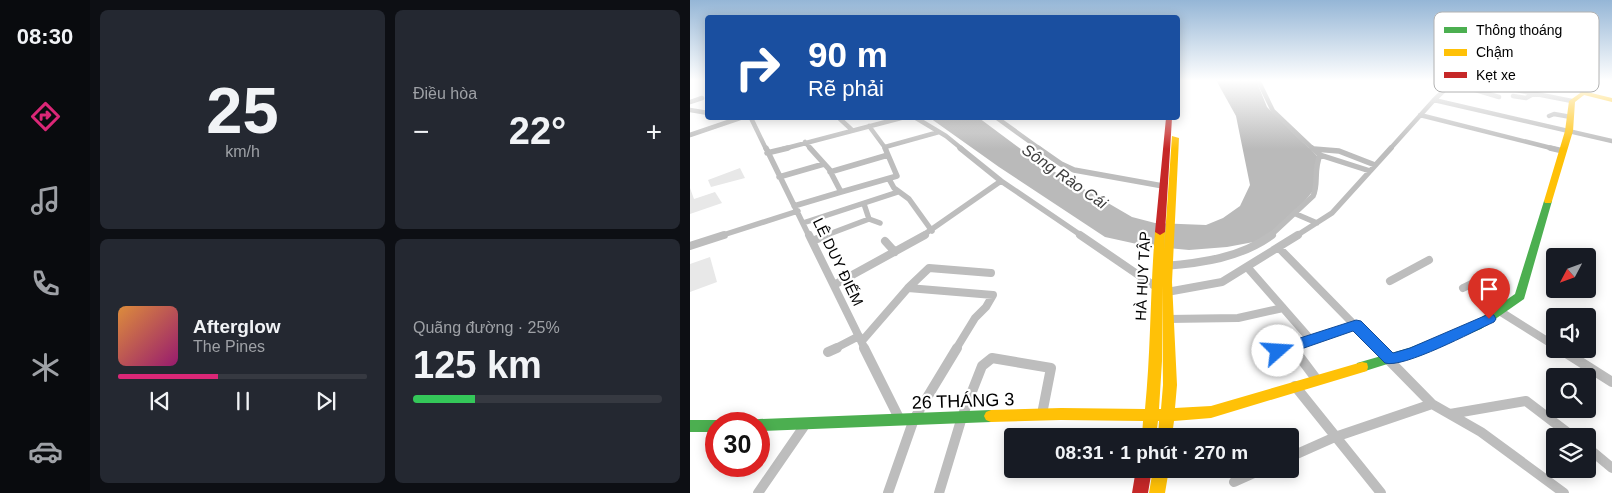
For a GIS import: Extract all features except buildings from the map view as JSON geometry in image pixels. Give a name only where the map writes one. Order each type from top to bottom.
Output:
[{"type":"street","points":[[1269,103],[1273,111],[1320,155],[1370,171]]},
{"type":"street","points":[[1168,292],[1212,285],[1248,268],[1332,213],[1431,103]]},
{"type":"street","points":[[1447,103],[1612,141]]},
{"type":"street","name":"26 THÁNG 3","points":[[770,425],[1042,414],[1152,414],[1168,416],[1211,412],[1295,386],[1414,353],[1478,326],[1501,312],[1506,304],[1520,296],[1570,131],[1572,103]]},
{"type":"street","points":[[690,110],[705,112]]},
{"type":"street","points":[[1549,116],[1554,114],[1571,117]]},
{"type":"street","points":[[1420,115],[1563,151]]},
{"type":"street","points":[[690,135],[734,120]]},
{"type":"street","name":"LÊ DUY ĐIẾM","points":[[753,120],[767,153],[900,420]]},
{"type":"street","points":[[841,120],[852,130]]},
{"type":"street","points":[[767,153],[893,120]]},
{"type":"street","points":[[919,120],[939,132],[1000,181],[1156,287]]},
{"type":"street","points":[[1000,120],[1061,164],[1074,170],[1163,186]]},
{"type":"street","name":"HÀ HUY TẬP","points":[[1165,217],[1163,186],[1169,120]]},
{"type":"street","name":"HÀ HUY TẬP","points":[[1150,428],[1156,361],[1156,287],[1163,267],[1165,217],[1175,120]]},
{"type":"street","points":[[690,246],[841,192],[898,176],[885,147],[869,126]]},
{"type":"street","points":[[885,147],[939,132]]},
{"type":"street","points":[[805,142],[830,172],[841,192]]},
{"type":"street","points":[[1314,149],[1339,151],[1375,165]]},
{"type":"street","points":[[830,172],[888,155]]},
{"type":"street","points":[[1163,267],[1203,262],[1248,251],[1279,230],[1315,192],[1315,170],[1320,155]]},
{"type":"street","points":[[779,176],[824,164]]},
{"type":"street","points":[[889,179],[898,192],[909,199],[932,231]]},
{"type":"street","points":[[834,285],[932,231],[1000,181]]},
{"type":"street","points":[[803,223],[898,192]]},
{"type":"street","points":[[864,204],[869,219]]},
{"type":"street","points":[[1296,214],[1317,223]]},
{"type":"street","points":[[812,241],[869,219],[880,223]]},
{"type":"street","points":[[885,241],[895,252]]},
{"type":"street","points":[[1279,248],[1390,359],[1432,404],[1481,432],[1564,493]]},
{"type":"street","points":[[1390,281],[1429,260]]},
{"type":"street","name":"HÀ HUY TẬP","points":[[1163,267],[1168,292],[1170,385],[1166,428]]},
{"type":"street","points":[[828,352],[860,339],[928,268],[991,273]]},
{"type":"street","points":[[1248,268],[1311,340]]},
{"type":"street","points":[[1463,288],[1486,277]]},
{"type":"street","points":[[888,493],[914,419],[975,318],[986,308],[993,294],[908,288]]},
{"type":"street","points":[[1168,319],[1238,318],[1283,308]]},
{"type":"street","points":[[1501,312],[1546,340]]},
{"type":"street","points":[[1278,351],[1356,325]]},
{"type":"street","points":[[1292,346],[1317,380]]},
{"type":"street","points":[[939,493],[962,417],[982,366],[992,358],[1051,368],[1042,414]]},
{"type":"street","points":[[1574,358],[1612,382]]},
{"type":"street","points":[[1295,386],[1381,493]]},
{"type":"street","points":[[1450,414],[1526,401],[1561,428]]},
{"type":"street","points":[[1299,453],[1335,437],[1432,404]]},
{"type":"street","points":[[758,493],[805,425]]},
{"type":"street","points":[[690,426],[705,426]]},
{"type":"street","points":[[1596,455],[1612,468]]},
{"type":"street","points":[[1140,493],[1142,478]]},
{"type":"street","points":[[1157,493],[1159,478]]},
{"type":"street","points":[[1234,482],[1243,478]]},
{"type":"shaded area","points":[[1229,103],[1265,103],[1267,107],[1318,157],[1313,191],[1292,216],[1259,241],[1227,247],[1189,250],[1146,246],[1105,237],[999,167],[933,120],[982,120],[1041,164],[1132,217],[1155,223],[1206,225],[1223,218],[1240,206],[1250,185],[1236,116]]},
{"type":"shaded area","points":[[740,168],[745,178],[711,187],[708,180]]},
{"type":"shaded area","points":[[690,188],[694,199],[715,192],[722,203],[690,214]]},
{"type":"shaded area","points":[[710,257],[717,282],[690,292],[690,264]]},
{"type":"traffic: fast","points":[[1362,367],[1412,352],[1477,326],[1520,296],[1548,201]]},
{"type":"traffic: fast","points":[[770,425],[991,416]]},
{"type":"traffic: fast","points":[[690,426],[705,426]]},
{"type":"traffic: slow","points":[[1548,201],[1569,131],[1572,103]]},
{"type":"traffic: slow","points":[[1166,428],[1170,385],[1167,282],[1175,138]]},
{"type":"traffic: slow","points":[[1150,428],[1156,361],[1156,287],[1160,232]]},
{"type":"traffic: slow","points":[[991,416],[1061,414],[1168,415],[1211,412],[1362,367]]},
{"type":"traffic: slow","points":[[1157,493],[1160,478]]},
{"type":"traffic: jam","points":[[1160,232],[1169,120]]},
{"type":"traffic: jam","points":[[1140,493],[1142,478]]},
{"type":"route","points":[[1278,351],[1356,325],[1390,359],[1414,353],[1478,326],[1489,319]]},
{"type":"water label","name":"Sông Rào Cái","points":[[1065,176]]}]
